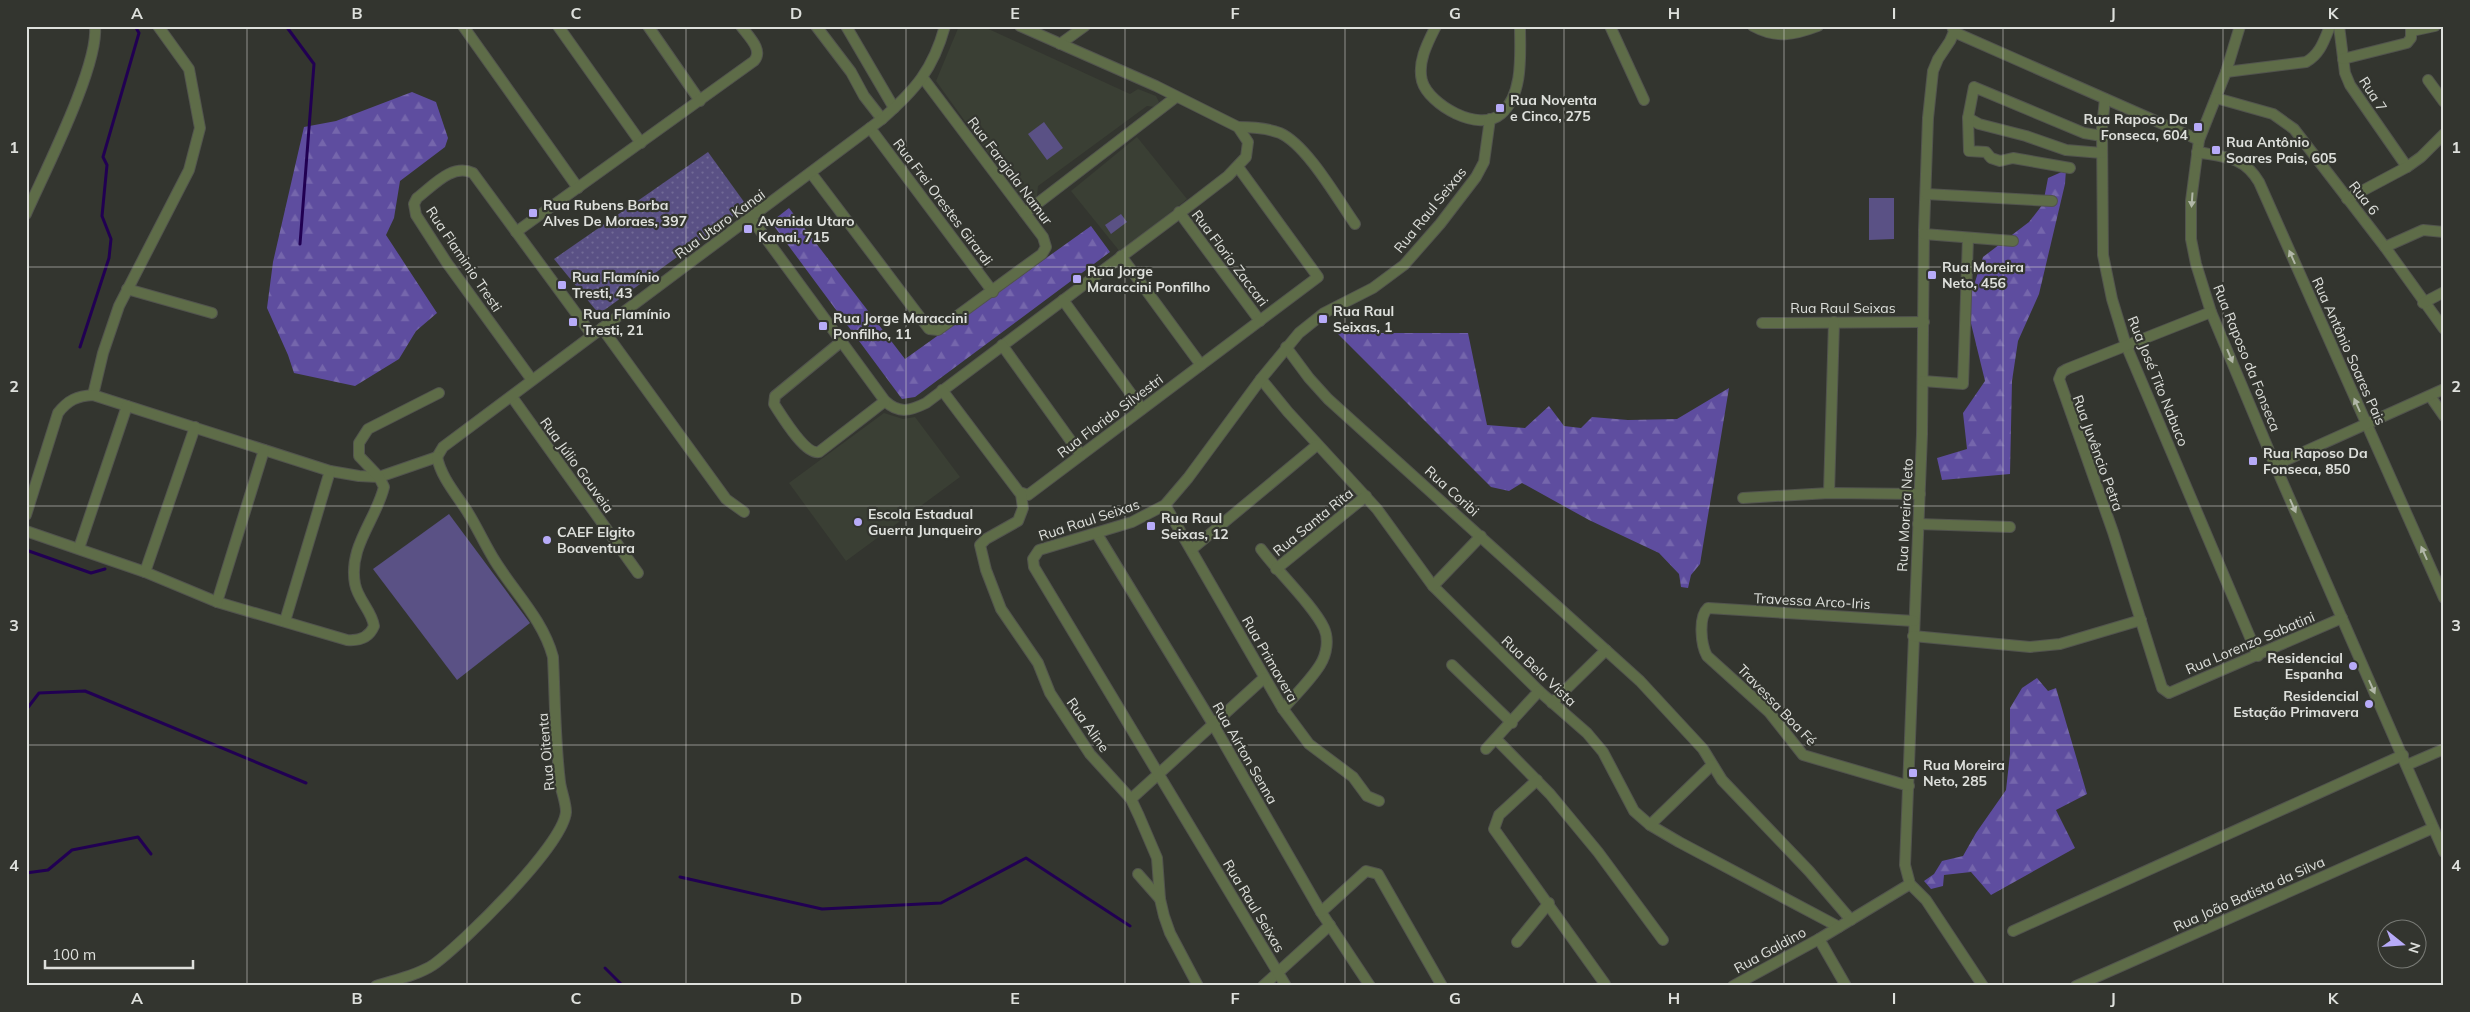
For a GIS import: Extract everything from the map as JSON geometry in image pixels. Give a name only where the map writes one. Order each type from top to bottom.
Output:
[{"type":"street","points":[[26,214],[77,98],[97,40],[95,26]]},
{"type":"street","points":[[94,395],[110,331],[128,289],[189,170],[200,128],[189,69],[158,26]]},
{"type":"street","points":[[463,26],[578,188]]},
{"type":"street","points":[[558,26],[641,143]]},
{"type":"street","points":[[648,26],[700,101]]},
{"type":"street","points":[[516,232],[757,58],[756,46],[741,26]]},
{"type":"street","points":[[816,26],[851,72],[864,96],[882,119]]},
{"type":"street","points":[[846,26],[894,108]]},
{"type":"street","name":"Rua Utaro Kanai","points":[[437,457],[443,447],[882,119],[923,78],[935,58],[945,26]]},
{"type":"street","points":[[1020,26],[1238,127],[1279,133],[1295,143],[1355,224]]},
{"type":"street","points":[[1060,44],[1085,26]]},
{"type":"street","points":[[1436,26],[1426,44],[1421,67],[1422,81],[1429,94],[1447,109],[1468,118],[1481,120],[1490,119],[1501,114],[1511,98],[1518,80],[1520,26]]},
{"type":"street","points":[[1610,26],[1644,100]]},
{"type":"street","points":[[1754,26],[1762,31],[1796,35],[1818,26]]},
{"type":"street","name":"Rua Raposo da Fonseca","points":[[2240,26],[2226,72],[2199,140],[2191,201],[2191,239],[2196,264],[2211,312],[2275,465],[2444,852]]},
{"type":"street","points":[[2226,72],[2306,62],[2314,58],[2320,49],[2330,26]]},
{"type":"street","name":"Rua 7","points":[[2339,26],[2344,73],[2350,85],[2407,167]]},
{"type":"street","points":[[2343,59],[2407,44],[2412,38],[2412,29],[2435,26]]},
{"type":"street","points":[[1953,29],[2105,100],[2199,140]]},
{"type":"street","name":"Rua Moreira Neto","points":[[1910,884],[1905,865],[1920,494],[1924,234],[1928,118],[1933,71],[1953,29]]},
{"type":"street","name":"Rua Farajala Namur","points":[[811,173],[929,329],[938,330],[993,292],[1046,250],[1043,238],[923,78]]},
{"type":"street","points":[[2428,80],[2444,102]]},
{"type":"street","points":[[2070,168],[2013,158],[2000,161],[1992,158],[1986,152],[1969,151],[1968,118],[1974,87],[2006,99],[2022,109],[2043,115],[2084,133],[2102,136]]},
{"type":"street","points":[[1025,213],[1176,97]]},
{"type":"street","name":"Rua 6","points":[[2216,98],[2273,114],[2284,120],[2294,129],[2385,247],[2423,303],[2444,329]]},
{"type":"street","name":"Rua José Tito Nabuco","points":[[2105,100],[2102,136],[2103,255],[2112,300],[2126,345],[2258,656]]},
{"type":"street","points":[[1968,118],[1979,124],[2026,136],[2066,150],[2102,153]]},
{"type":"street","name":"Rua Raul Seixas","points":[[1286,986],[1032,563],[1034,555],[1039,550],[1132,522],[1165,506],[1286,347],[1319,316],[1373,288],[1404,265],[1440,224],[1476,177],[1486,154],[1490,119]]},
{"type":"street","points":[[751,218],[885,401],[892,408],[911,410],[942,390],[1238,167],[1246,157],[1248,150],[1244,134],[1238,127]]},
{"type":"street","name":"Rua Frei Orestes Girardi","points":[[870,128],[993,292]]},
{"type":"street","points":[[2347,200],[2407,167],[2421,157],[2444,134]]},
{"type":"street","name":"Rua Antônio Soares Pais","points":[[2197,152],[2237,160],[2246,164],[2253,172],[2444,598]]},
{"type":"street","name":"Rua Florido Silvestri","points":[[1021,494],[1028,495],[1322,274],[1238,167]]},
{"type":"street","name":"Rua Flaminio Tresti","points":[[532,380],[447,263],[416,215],[414,204],[417,198],[451,172],[467,170],[473,173],[592,335]]},
{"type":"street","points":[[1926,194],[2052,201]]},
{"type":"street","name":"Rua Florio Zaccari","points":[[1178,212],[1260,321]]},
{"type":"street","points":[[2385,247],[2423,230],[2444,232]]},
{"type":"street","points":[[1924,234],[2013,242]]},
{"type":"street","points":[[1923,381],[1963,384],[1968,238]]},
{"type":"street","points":[[1121,256],[1201,365]]},
{"type":"street","points":[[128,289],[212,313]]},
{"type":"street","points":[[2423,303],[2444,292]]},
{"type":"street","points":[[1063,300],[1142,409]]},
{"type":"street","name":"Rua Juvêncio Petra","points":[[2169,693],[2162,688],[2141,620],[2059,379],[2062,372],[2067,369],[2211,312]]},
{"type":"street","points":[[1829,493],[1834,322]]},
{"type":"street","name":"Rua Raul Seixas","points":[[1762,323],[1924,322]]},
{"type":"street","points":[[602,328],[726,499],[744,512]]},
{"type":"street","points":[[842,341],[775,396],[774,404],[807,449],[815,453],[885,401]]},
{"type":"street","points":[[1002,345],[1082,455]]},
{"type":"street","name":"Rua Coribi","points":[[1286,347],[1309,378],[1328,399],[1640,681],[1702,749],[1722,780],[1809,871],[1851,920]]},
{"type":"street","name":"Rua Bela Vista","points":[[1261,379],[1317,445],[1366,496],[1433,586],[1539,691],[1587,733],[1603,752],[1634,811],[1650,825],[1839,927]]},
{"type":"street","points":[[2275,465],[2444,389]]},
{"type":"street","points":[[942,390],[1021,494]]},
{"type":"street","points":[[26,531],[145,572],[217,602],[355,640],[366,636],[374,629],[374,623],[358,596],[353,571],[360,539],[384,484],[360,456],[358,450],[362,436],[368,429],[439,393]]},
{"type":"street","points":[[26,515],[58,413],[65,403],[94,395],[330,471],[379,477],[437,457]]},
{"type":"street","points":[[2430,396],[2444,416]]},
{"type":"street","name":"Rua Júlio Gouveia","points":[[512,397],[638,573]]},
{"type":"street","points":[[79,548],[128,406]]},
{"type":"street","points":[[145,572],[195,427]]},
{"type":"street","points":[[1192,549],[1317,445]]},
{"type":"street","points":[[217,602],[264,450]]},
{"type":"street","name":"Rua Oitenta","points":[[376,986],[409,976],[433,965],[469,933],[523,877],[557,835],[566,812],[560,782],[553,656],[549,644],[543,629],[494,561],[475,524],[441,472],[437,457]]},
{"type":"street","points":[[285,621],[330,471]]},
{"type":"street","points":[[1743,498],[1829,493],[1920,494]]},
{"type":"street","name":"Rua Aline","points":[[1021,494],[1023,508],[1018,521],[986,539],[980,545],[993,592],[1001,609],[1038,663],[1050,693],[1085,747],[1130,800],[1157,858],[1160,899],[1170,933],[1198,986]]},
{"type":"street","name":"Rua Santa Rita","points":[[1276,569],[1366,496]]},
{"type":"street","name":"Rua Primavera","points":[[1165,506],[1192,549],[1283,710],[1309,744],[1353,777],[1367,796],[1379,800]]},
{"type":"street","points":[[1918,524],[2010,527]]},
{"type":"street","name":"Rua Aírton Senna","points":[[1097,534],[1213,724],[1321,912],[1370,986]]},
{"type":"street","points":[[1433,586],[1481,536]]},
{"type":"street","points":[[1261,549],[1315,614],[1324,628],[1326,637],[1326,648],[1321,664],[1283,710]]},
{"type":"street","name":"Travessa Arco-Iris","points":[[1708,608],[1914,621]]},
{"type":"street","name":"Travessa Boa Fé","points":[[1708,608],[1703,615],[1702,643],[1707,656],[1769,712],[1803,755],[1909,786]]},
{"type":"street","name":"Rua Lorenzo Sabatini","points":[[2169,693],[2342,618]]},
{"type":"street","points":[[1913,636],[2030,647],[2060,644],[2141,620]]},
{"type":"street","points":[[1552,703],[1606,650]]},
{"type":"street","points":[[1452,665],[1512,723]]},
{"type":"street","points":[[1130,800],[1264,678]]},
{"type":"street","points":[[1486,749],[1512,723],[1539,691]]},
{"type":"street","points":[[1496,740],[1537,780],[1598,852],[1663,940]]},
{"type":"street","points":[[2013,931],[2405,760],[2444,749]]},
{"type":"street","points":[[1650,825],[1712,765]]},
{"type":"street","points":[[1537,780],[1499,815],[1494,829],[1549,903],[1605,984]]},
{"type":"street","name":"Rua João Batista da Silva","points":[[2076,986],[2433,828]]},
{"type":"street","points":[[1321,912],[1366,870],[1372,871],[1383,878],[1442,986]]},
{"type":"street","points":[[1138,874],[1160,899]]},
{"type":"street","points":[[1910,884],[1926,900],[1983,986]]},
{"type":"street","name":"Rua Galdino","points":[[1733,986],[1819,939],[1910,884]]},
{"type":"street","points":[[1517,942],[1549,903]]},
{"type":"street","points":[[1263,986],[1330,925]]},
{"type":"street","points":[[1819,939],[1846,986]]},
{"type":"shaded area","points":[[959,26],[982,26],[1130,94],[1138,89],[1156,96],[1159,102],[1155,107],[1147,106],[1038,186],[1037,197],[1028,202],[1021,199],[936,81]]},
{"type":"shaded area","points":[[1044,122],[1063,148],[1047,160],[1028,134]]},
{"type":"shaded area","points":[[1137,137],[1187,199],[1121,253],[1071,191]]},
{"type":"shaded area","points":[[708,152],[747,206],[599,314],[554,259]]},
{"type":"shaded area","points":[[1869,198],[1894,198],[1894,239],[1869,240]]},
{"type":"shaded area","points":[[1121,214],[1127,222],[1111,234],[1105,225]]},
{"type":"shaded area","name":"Escola Estadual Guerra Junqueiro","points":[[884,413],[903,419],[915,417],[960,477],[846,561],[789,483]]},
{"type":"shaded area","points":[[449,514],[530,623],[457,680],[373,569]]},
{"type":"green space","points":[[412,92],[436,102],[448,138],[445,147],[400,181],[394,218],[386,235],[437,313],[416,331],[399,359],[355,386],[294,373],[267,308],[273,262],[304,127],[336,121]]},
{"type":"green space","points":[[2066,170],[2065,184],[2039,294],[2018,341],[2012,381],[2010,474],[1942,480],[1937,458],[1967,449],[1963,413],[1985,381],[1967,307],[1983,257],[2029,222],[2043,204],[2048,178]]},
{"type":"green space","points":[[789,208],[905,359],[1091,226],[1110,252],[915,397],[902,399],[771,222]]},
{"type":"green space","points":[[1337,333],[1468,333],[1487,425],[1525,428],[1549,406],[1564,426],[1581,428],[1592,417],[1628,420],[1677,419],[1729,388],[1700,564],[1691,575],[1688,588],[1681,587],[1679,574],[1659,553],[1589,520],[1522,483],[1509,491],[1491,487]]},
{"type":"green space","points":[[2037,678],[2048,691],[2056,688],[2087,794],[2056,810],[2075,848],[1991,895],[1971,872],[1944,875],[1943,886],[1931,889],[1924,881],[1934,874],[1942,861],[1963,856],[1976,833],[2006,790],[2010,754],[2010,708],[2022,688]]},
{"type":"waterway","points":[[80,347],[109,258],[111,239],[102,216],[107,165],[103,157],[139,33],[135,26]]},
{"type":"waterway","points":[[286,26],[314,64],[300,244]]},
{"type":"waterway","points":[[26,550],[91,573],[105,569]]},
{"type":"waterway","points":[[26,710],[39,693],[85,691],[306,783]]},
{"type":"waterway","points":[[26,873],[48,870],[72,850],[138,837],[151,854]]},
{"type":"waterway","points":[[680,877],[822,909],[941,903],[1026,858],[1130,926]]},
{"type":"waterway","points":[[605,968],[623,986]]},
{"type":"place","name":"Rua Noventa e Cinco, 275","points":[[1500,108]]},
{"type":"place","name":"Rua Raposo Da Fonseca, 604","points":[[2198,127]]},
{"type":"place","name":"Rua Antônio Soares Pais, 605","points":[[2216,150]]},
{"type":"place","name":"Rua Rubens Borba Alves De Moraes, 397","points":[[533,213]]},
{"type":"place","name":"Avenida Utaro Kanai, 715","points":[[748,229]]},
{"type":"place","name":"Rua Moreira Neto, 456","points":[[1932,275]]},
{"type":"place","name":"Rua Jorge Maraccini Ponfilho","points":[[1077,279]]},
{"type":"place","name":"Rua Flamínio Tresti, 43","points":[[562,285]]},
{"type":"place","name":"Rua Raul Seixas, 1","points":[[1323,319]]},
{"type":"place","name":"Rua Flamínio Tresti, 21","points":[[573,322]]},
{"type":"place","name":"Rua Jorge Maraccini Ponfilho, 11","points":[[823,326]]},
{"type":"place","name":"Rua Raposo Da Fonseca, 850","points":[[2253,461]]},
{"type":"place","name":"Escola Estadual Guerra Junqueiro","points":[[858,522]]},
{"type":"place","name":"Rua Raul Seixas, 12","points":[[1151,526]]},
{"type":"place","name":"CAEF Elgito Boaventura","points":[[547,540]]},
{"type":"place","name":"Residencial Espanha","points":[[2353,666]]},
{"type":"place","name":"Residencial Estação Primavera","points":[[2369,704]]},
{"type":"place","name":"Rua Moreira Neto, 285","points":[[1913,773]]}]
